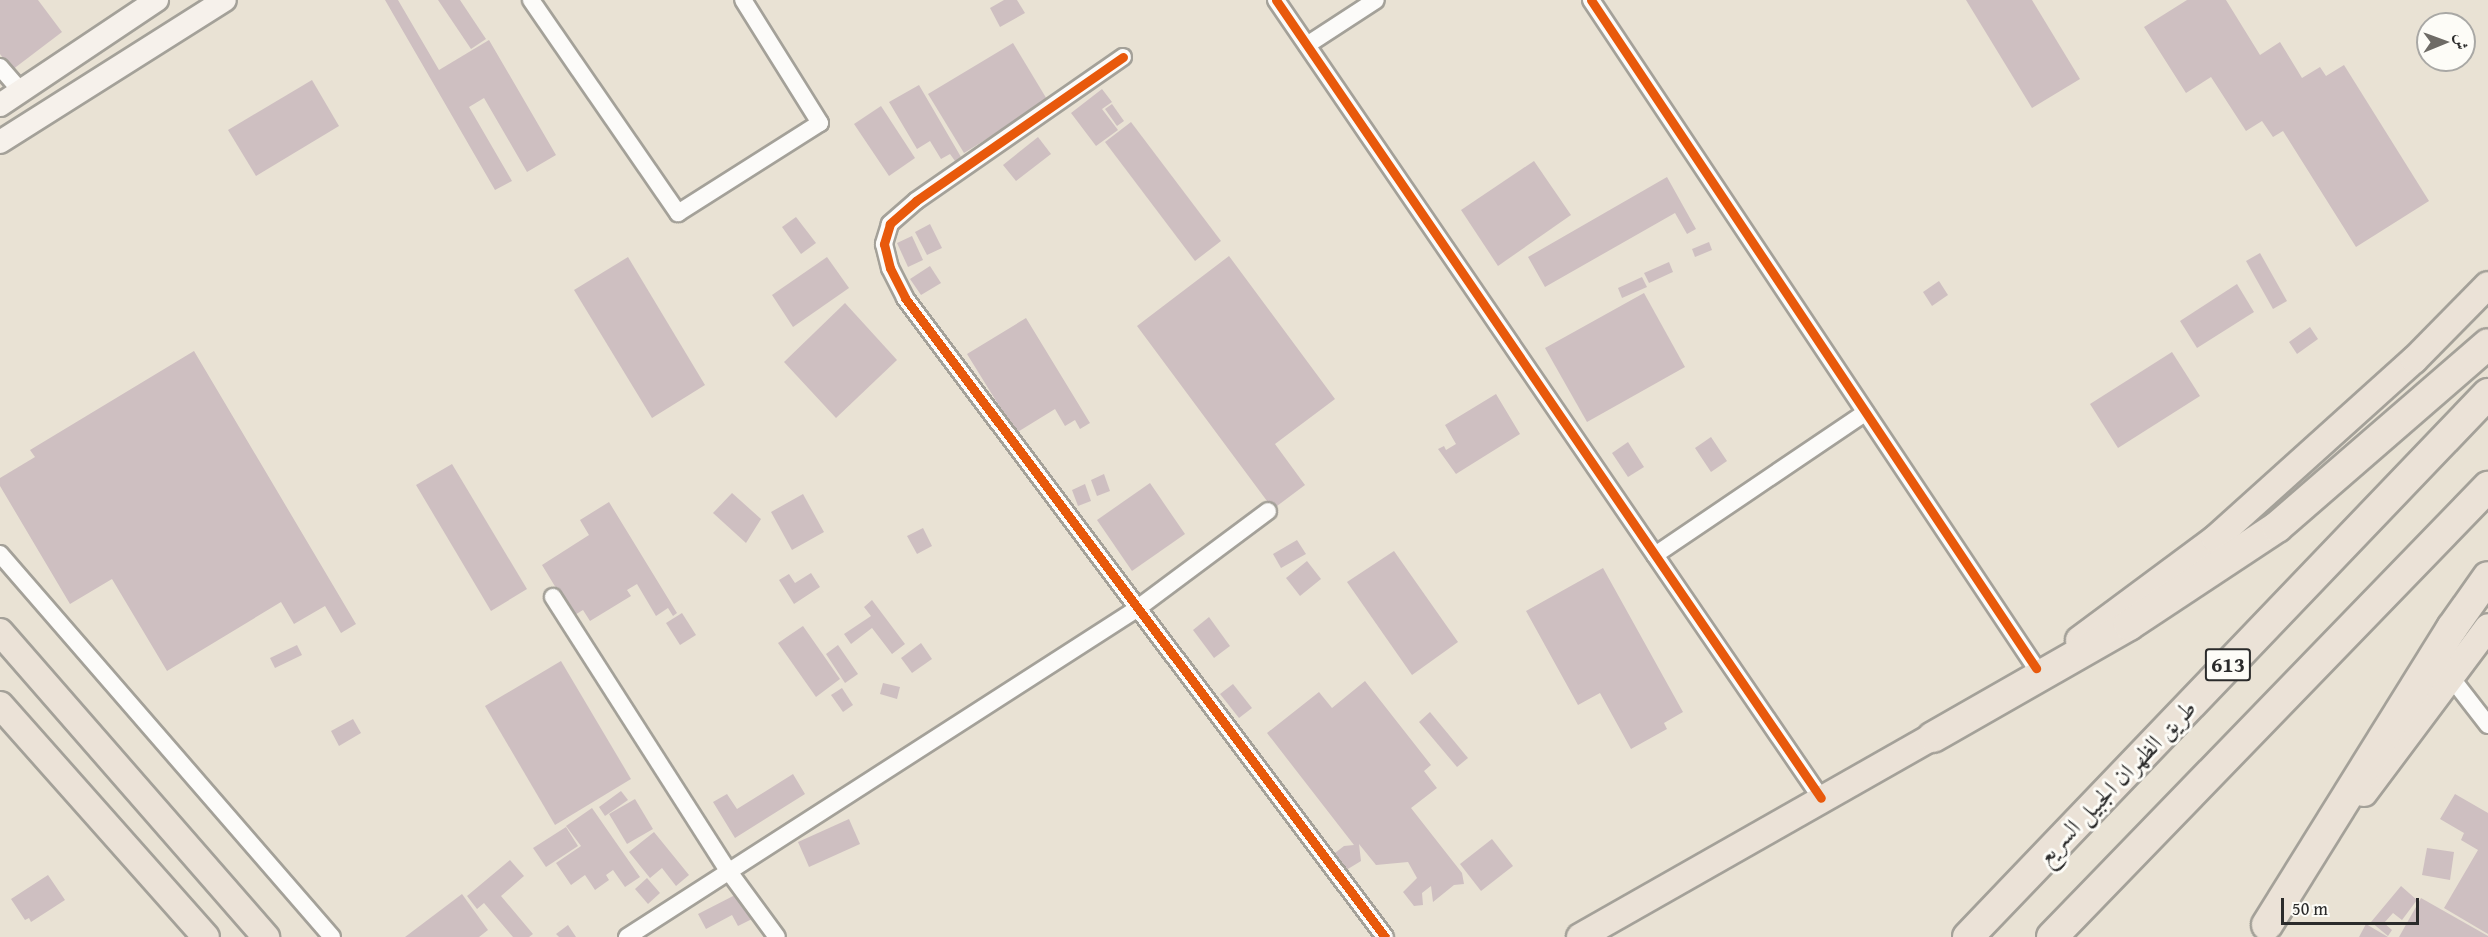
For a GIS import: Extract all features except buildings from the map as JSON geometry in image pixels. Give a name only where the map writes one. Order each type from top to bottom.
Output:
[{"type":"highway","points":[[1934,737],[2129,625],[2277,527],[2488,344]]},
{"type":"highway","name":"طريق الظهران الجبيل السريع","points":[[1968,937],[2488,393]]},
{"type":"highway","name":"613","points":[[2052,937],[2488,487]]},
{"type":"highway","points":[[2264,931],[2452,627],[2488,577]]},
{"type":"main road","points":[[1580,937],[1821,798],[1934,737],[2129,606],[2215,539],[2414,360],[2488,285]]},
{"type":"main road","points":[[2264,931],[2488,627]]},
{"type":"main road","points":[[0,632],[266,937]]},
{"type":"main road","points":[[0,705],[206,937]]},
{"type":"street","points":[[0,105],[157,0]]},
{"type":"street","points":[[0,142],[225,0]]},
{"type":"street","points":[[531,0],[678,213],[820,123],[743,0]]},
{"type":"street","points":[[1276,0],[1821,798]]},
{"type":"street","points":[[1307,45],[1376,0]]},
{"type":"street","points":[[1591,0],[2036,668]]},
{"type":"street","points":[[1123,57],[916,201],[890,224],[884,244],[890,268],[905,298],[1385,937]]},
{"type":"street","points":[[0,67],[21,91]]},
{"type":"street","points":[[1655,555],[1866,413]]},
{"type":"street","points":[[627,937],[727,869],[1138,608],[1268,511]]},
{"type":"street","points":[[0,554],[332,937]]},
{"type":"street","points":[[554,597],[727,869],[777,937]]},
{"type":"street","points":[[2450,676],[2488,725]]},
{"type":"cycle path","points":[[1276,0],[1821,798]]},
{"type":"cycle path","points":[[1591,0],[2036,668]]},
{"type":"cycle path","points":[[1123,57],[916,201],[890,224],[884,244],[890,268],[905,298],[1385,937]]}]
